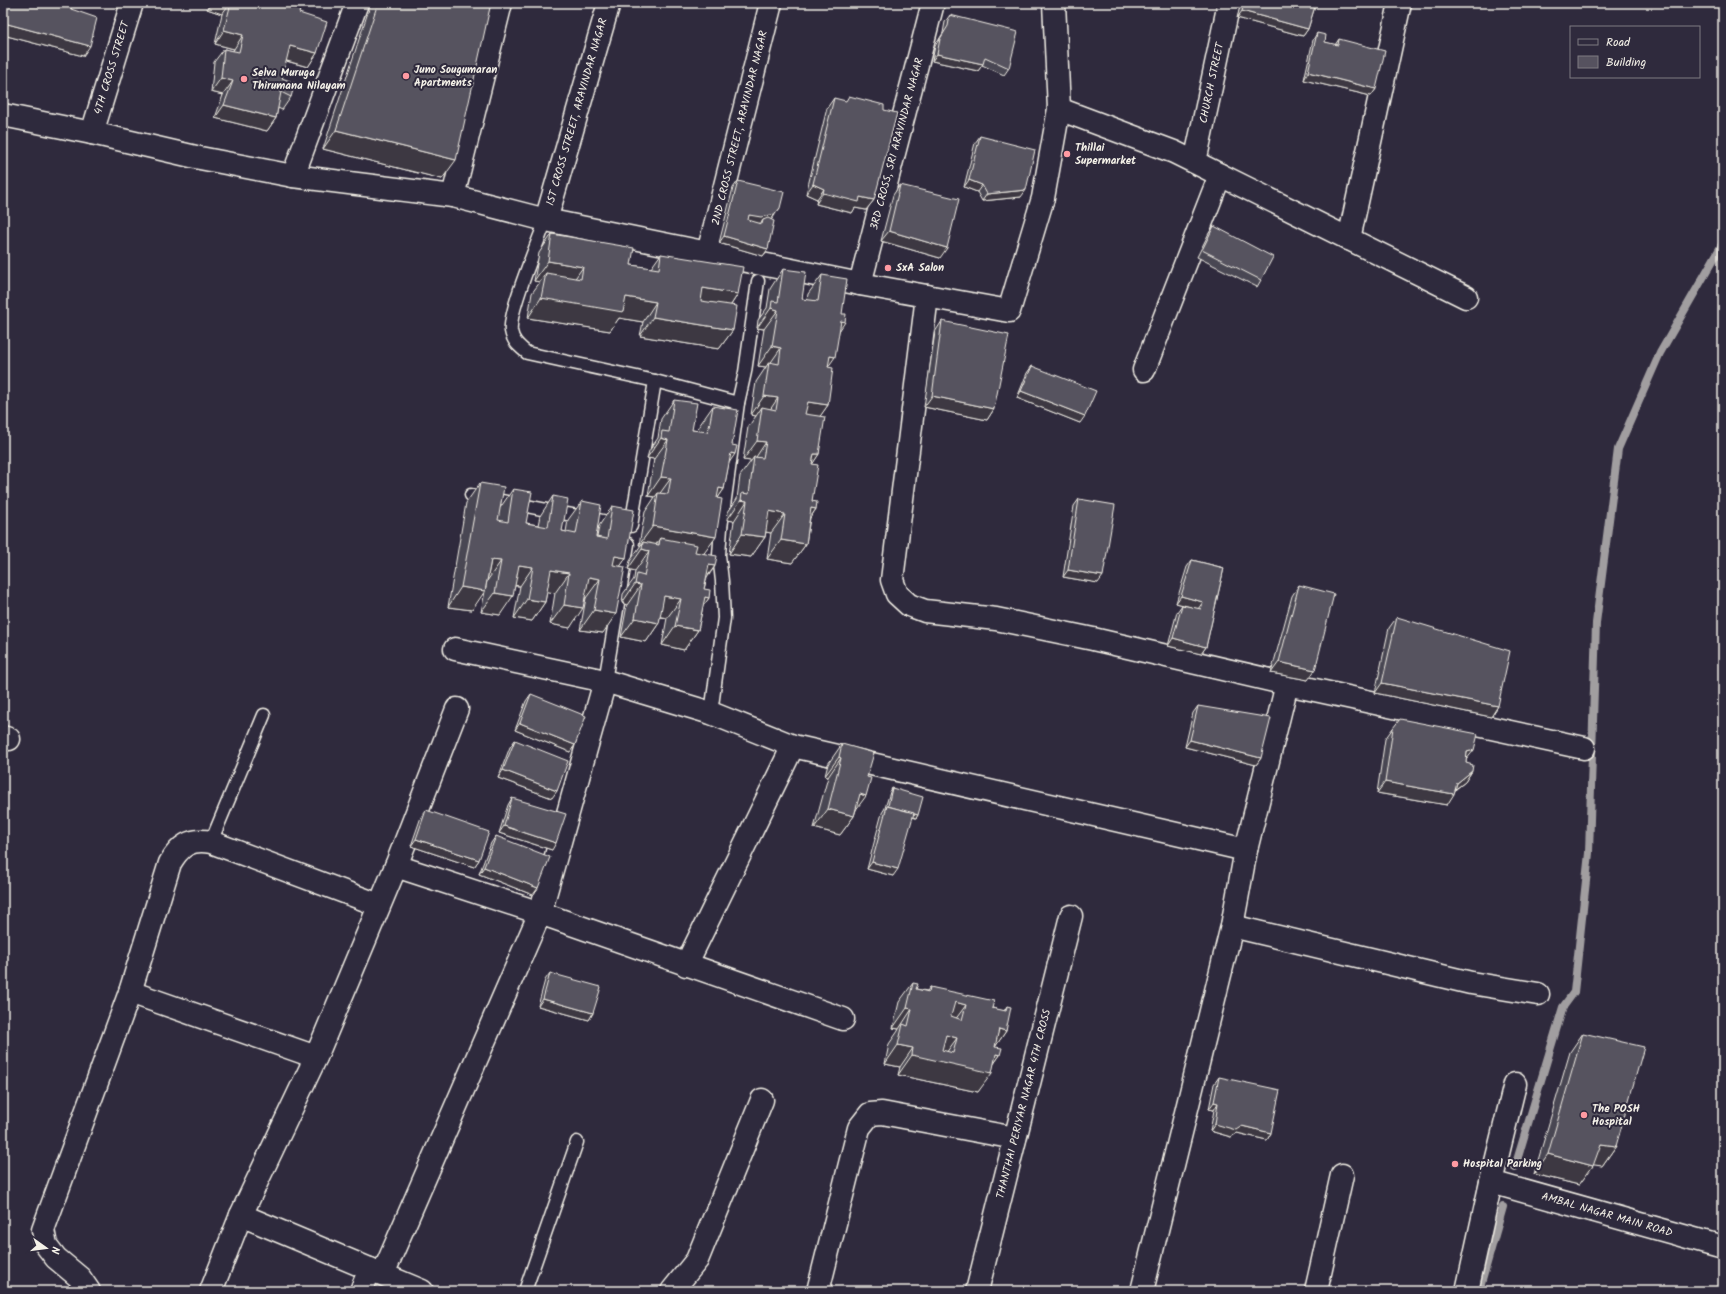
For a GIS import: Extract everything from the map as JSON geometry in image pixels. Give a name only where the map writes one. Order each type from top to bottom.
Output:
[{"type":"street","name":"4TH CROSS STREET","points":[[92,133],[132,3]]},
{"type":"street","points":[[293,176],[358,3]]},
{"type":"street","points":[[453,196],[501,3]]},
{"type":"street","name":"1ST CROSS STREET, ARAVINDAR NAGAR","points":[[546,220],[609,3]]},
{"type":"street","name":"2ND CROSS STREET, ARAVINDAR NAGAR","points":[[708,252],[771,3]]},
{"type":"street","name":"3RD CROSS, SRI ARAVINDAR NAGAR","points":[[860,284],[933,3]]},
{"type":"street","points":[[3,115],[92,133],[200,158],[293,176],[453,196],[546,220],[860,284],[1009,311],[1043,198],[1059,109],[1054,3]]},
{"type":"street","name":"CHURCH STREET","points":[[1195,162],[1229,3]]},
{"type":"street","points":[[1349,239],[1400,3]]},
{"type":"street","points":[[1059,109],[1174,152],[1466,297]]},
{"type":"street","points":[[1144,370],[1220,175]]},
{"type":"street","points":[[927,296],[892,580],[897,594],[909,605],[925,611],[996,619],[1086,637],[1287,684],[1584,748]]},
{"type":"street","points":[[455,649],[605,681],[711,713],[792,746],[1246,850]]},
{"type":"street","points":[[361,1291],[377,1271],[540,913],[605,681]]},
{"type":"street","points":[[1142,1291],[1232,926],[1246,850],[1287,684]]},
{"type":"street","points":[[210,1291],[241,1215],[316,1057],[396,866],[457,709]]},
{"type":"street","points":[[686,965],[792,746]]},
{"type":"street","points":[[89,1291],[80,1278],[56,1258],[46,1245],[43,1230],[130,992],[170,863],[178,850],[187,844],[200,840],[211,842],[379,905]]},
{"type":"street","points":[[396,866],[540,913],[843,1019]]},
{"type":"street","name":"THANTHAI PERIYAR NAGAR 4TH CROSS","points":[[977,1291],[1071,916]]},
{"type":"street","points":[[1232,926],[1471,982],[1538,994]]},
{"type":"street","points":[[130,992],[316,1057]]},
{"type":"street","points":[[1467,1291],[1491,1182],[1515,1084]]},
{"type":"street","points":[[672,1291],[697,1260],[762,1100]]},
{"type":"street","points":[[818,1291],[859,1128],[870,1114],[882,1113],[1015,1138]]},
{"type":"street","points":[[1316,1291],[1342,1175]]},
{"type":"street","name":"AMBAL NAGAR MAIN ROAD","points":[[1491,1182],[1722,1243]]},
{"type":"street","points":[[241,1215],[422,1291]]},
{"type":"lane","points":[[546,220],[512,312],[511,330],[516,344],[527,353],[655,381],[738,403]]},
{"type":"lane","points":[[711,713],[724,618],[719,555],[720,542],[738,403],[745,372],[758,281]]},
{"type":"lane","points":[[605,681],[655,381]]},
{"type":"lane","points":[[471,494],[630,527]]},
{"type":"lane","points":[[211,842],[264,715]]},
{"type":"lane","points":[[525,1291],[578,1142]]},
{"type":"building","points":[[8,3],[72,3],[71,9],[97,18],[90,46],[4,23]]},
{"type":"building","name":"Selva Muruga Thirumana Nilayam","points":[[231,3],[302,3],[299,13],[327,22],[317,53],[290,46],[282,78],[295,83],[291,97],[281,92],[276,118],[224,105],[233,81],[221,78],[224,49],[239,52],[243,35],[224,30]]},
{"type":"building","name":"Juno Sougumaran Apartments","points":[[378,3],[491,3],[456,160],[336,130]]},
{"type":"building","points":[[1244,3],[1316,3],[1308,29],[1242,11]]},
{"type":"building","points":[[950,15],[1018,32],[1009,68],[985,57],[983,64],[937,54],[940,39],[948,26]]},
{"type":"building","points":[[1317,33],[1326,35],[1325,42],[1338,45],[1339,39],[1385,51],[1376,89],[1308,72]]},
{"type":"building","points":[[849,96],[884,105],[884,110],[897,113],[874,200],[860,197],[859,202],[823,193],[824,189],[813,184],[834,98],[846,101]]},
{"type":"building","points":[[980,136],[1035,150],[1026,190],[987,194],[982,185],[969,180]]},
{"type":"building","points":[[738,181],[784,192],[780,208],[775,214],[761,217],[749,215],[748,220],[762,224],[763,220],[768,218],[774,221],[768,249],[724,236]]},
{"type":"building","points":[[900,185],[959,199],[947,248],[889,231]]},
{"type":"building","points":[[1214,226],[1273,257],[1261,280],[1202,250]]},
{"type":"building","points":[[552,234],[634,248],[631,265],[659,269],[661,254],[743,267],[738,294],[703,288],[701,301],[737,306],[733,330],[653,317],[656,302],[626,297],[623,312],[541,298],[546,273],[581,279],[583,267],[548,261]]},
{"type":"building","points":[[783,269],[806,272],[802,299],[818,301],[822,275],[847,279],[842,314],[846,314],[845,322],[841,321],[835,357],[830,356],[828,367],[833,368],[828,405],[808,402],[805,414],[825,417],[819,454],[814,454],[812,464],[818,465],[812,501],[817,502],[816,509],[811,508],[806,544],[781,540],[785,514],[769,511],[765,537],[742,534],[747,501],[741,500],[742,493],[749,494],[754,457],[763,458],[766,442],[757,441],[762,407],[776,410],[778,398],[764,396],[769,362],[779,364],[781,348],[772,346],[778,310],[771,308],[772,301],[778,302]]},
{"type":"building","points":[[942,321],[1009,335],[994,409],[932,396]]},
{"type":"building","points":[[1032,366],[1096,391],[1085,416],[1021,391]]},
{"type":"building","points":[[674,400],[697,403],[692,430],[708,432],[713,406],[738,410],[732,445],[737,446],[735,454],[731,453],[724,489],[719,488],[717,498],[722,499],[716,537],[653,526],[658,493],[668,494],[671,478],[661,477],[668,440],[661,438],[662,431],[669,432]]},
{"type":"building","points":[[480,483],[504,487],[498,520],[508,522],[513,489],[532,492],[526,523],[548,527],[553,496],[568,499],[562,531],[576,534],[582,501],[601,505],[596,537],[607,539],[612,506],[634,510],[626,558],[615,556],[613,565],[625,567],[616,614],[594,610],[600,579],[589,577],[583,608],[564,605],[569,573],[551,570],[545,602],[527,599],[533,567],[519,565],[513,596],[495,593],[501,561],[491,560],[485,591],[461,587]]},
{"type":"building","points":[[1079,499],[1115,505],[1103,576],[1068,570]]},
{"type":"building","points":[[660,538],[697,545],[695,552],[717,556],[715,566],[709,565],[704,589],[710,590],[709,598],[705,597],[698,630],[675,626],[681,599],[664,596],[659,623],[635,618],[641,585],[635,584],[637,574],[644,576],[649,551],[642,549],[643,542],[659,545]]},
{"type":"building","points":[[1192,560],[1224,568],[1206,647],[1173,638],[1182,605],[1201,609],[1203,602],[1181,596]]},
{"type":"building","points":[[1299,585],[1334,594],[1315,670],[1279,662]]},
{"type":"building","points":[[1397,617],[1510,651],[1498,706],[1382,683]]},
{"type":"building","points":[[531,694],[586,716],[575,745],[520,723]]},
{"type":"building","points":[[1198,706],[1271,718],[1261,758],[1190,740]]},
{"type":"building","points":[[1400,719],[1478,734],[1474,750],[1467,752],[1466,763],[1473,765],[1472,771],[1457,783],[1454,794],[1385,782],[1393,728]]},
{"type":"building","points":[[515,740],[568,761],[557,791],[503,770]]},
{"type":"building","points":[[842,744],[874,753],[867,777],[871,778],[866,796],[860,794],[854,816],[828,809],[841,758],[839,757]]},
{"type":"building","points":[[892,788],[923,797],[918,815],[888,806]]},
{"type":"building","points":[[512,798],[566,814],[556,843],[504,826]]},
{"type":"building","points":[[887,806],[914,813],[898,869],[872,862]]},
{"type":"building","points":[[426,810],[489,832],[479,860],[416,839]]},
{"type":"building","points":[[496,836],[550,857],[538,888],[484,867]]},
{"type":"building","points":[[550,973],[601,987],[593,1013],[543,999]]},
{"type":"building","points":[[913,983],[918,984],[916,989],[929,992],[930,987],[994,1001],[992,1008],[1006,1011],[1007,1006],[1011,1007],[1006,1031],[999,1029],[995,1047],[1002,1048],[1000,1055],[996,1054],[992,1073],[912,1055],[913,1048],[898,1045],[903,1024],[908,1026],[912,1009],[907,1008]],"holes":[[[955,1002],[966,1005],[962,1020],[951,1016]],[[946,1035],[957,1038],[953,1053],[942,1050]]]},
{"type":"building","name":"The POSH Hospital","points":[[1583,1033],[1644,1047],[1616,1146],[1601,1144],[1593,1166],[1548,1154]]},
{"type":"building","points":[[1219,1077],[1280,1090],[1271,1133],[1242,1126],[1236,1130],[1215,1124],[1218,1103],[1214,1102]]},
{"type":"waterway","points":[[1515,1167],[1563,1007],[1574,992],[1589,853],[1596,623],[1618,449],[1660,353],[1723,243]]},
{"type":"waterway","points":[[1479,1291],[1503,1207]]},
{"type":"place","name":"Juno Sougumaran Apartments","points":[[406,76]]},
{"type":"place","name":"Selva Muruga Thirumana Nilayam","points":[[244,79]]},
{"type":"place","name":"Thillai Supermarket","points":[[1067,154]]},
{"type":"place","name":"SxA Salon","points":[[888,268]]},
{"type":"place","name":"The POSH Hospital","points":[[1584,1115]]},
{"type":"place","name":"Hospital Parking","points":[[1455,1164]]}]
